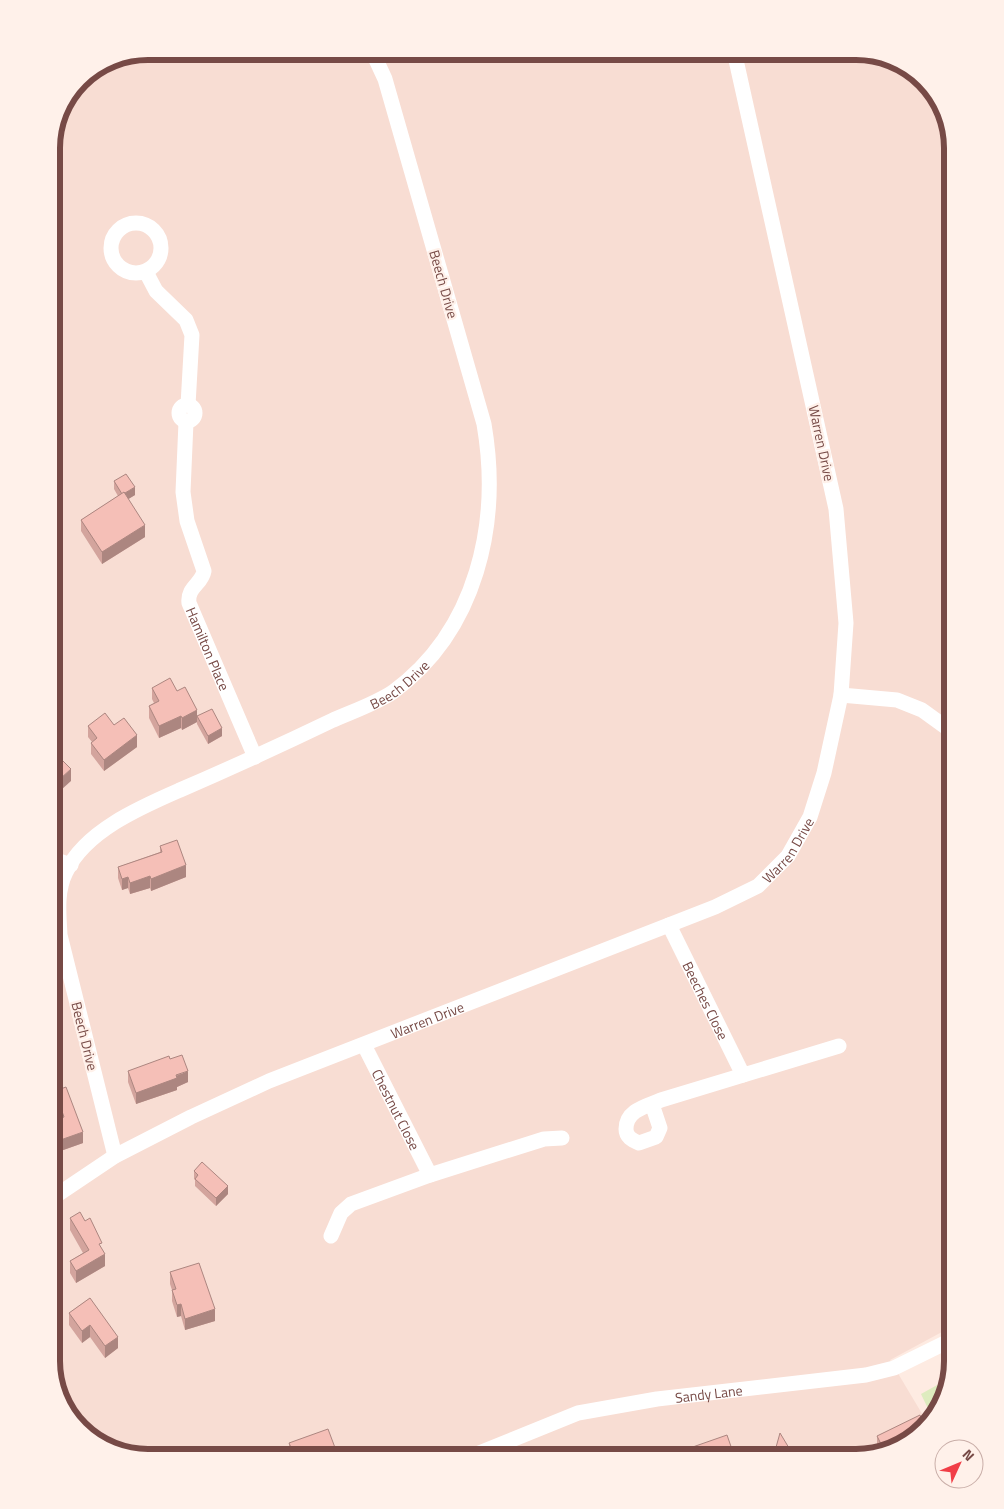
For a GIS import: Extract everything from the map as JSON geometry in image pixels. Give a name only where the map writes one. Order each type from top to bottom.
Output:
[{"type":"street","name":"Beech Drive","points":[[60,894],[66,872],[82,848],[129,813],[256,757],[391,693],[411,677],[446,637],[460,615],[472,587],[482,557],[489,510],[489,455],[484,424],[385,79],[376,60]]},
{"type":"street","name":"Warren Drive","points":[[60,1193],[115,1156],[191,1117],[269,1081],[715,907],[758,886],[788,856],[810,817],[824,773],[841,695],[846,623],[836,509],[736,60]]},
{"type":"street","name":"Hamilton Place","points":[[146,272],[156,290],[186,320],[192,335],[188,405],[194,408],[196,414],[193,420],[186,422],[183,492],[186,521],[204,571],[203,577],[190,592],[190,602],[256,757]]},
{"type":"street","points":[[841,695],[897,700],[922,710],[944,729]]},
{"type":"street","points":[[60,861],[71,865]]},
{"type":"street","name":"Beeches Close","points":[[669,925],[743,1075]]},
{"type":"street","name":"Beech Drive","points":[[60,935],[115,1156]]},
{"type":"street","name":"Chestnut Close","points":[[364,1045],[430,1175]]},
{"type":"street","points":[[657,1102],[839,1046]]},
{"type":"street","points":[[330,1236],[342,1213],[351,1204],[430,1175],[544,1139],[562,1138]]},
{"type":"street","name":"Sandy Lane","points":[[489,1449],[578,1413],[657,1399],[866,1375],[894,1368],[944,1343]]},
{"type":"shaded area","points":[[143,60],[861,60],[884,65],[900,72],[918,86],[932,104],[941,126],[944,148],[944,1331],[890,1360],[924,1417],[900,1437],[878,1446],[856,1449],[143,1449],[126,1446],[104,1437],[86,1423],[72,1405],[63,1383],[60,1361],[60,143],[69,109],[82,90],[99,75],[126,63]]},
{"type":"green space","points":[[941,1383],[929,1410],[921,1394]]},
{"type":"building","points":[[126,474],[135,487],[122,494],[114,481]]},
{"type":"building","points":[[124,492],[145,525],[102,552],[81,520]]},
{"type":"building","points":[[170,678],[177,691],[185,687],[197,710],[182,718],[181,716],[159,726],[149,706],[159,701],[152,688]]},
{"type":"building","points":[[212,709],[222,728],[208,736],[197,716]]},
{"type":"building","points":[[105,713],[114,725],[124,718],[137,735],[104,760],[91,743],[97,738],[88,726]]},
{"type":"building","points":[[60,758],[71,769],[60,779]]},
{"type":"building","points":[[177,840],[186,865],[151,879],[150,876],[130,883],[128,877],[122,879],[118,867],[162,852],[160,846]]},
{"type":"building","points":[[182,1055],[188,1071],[176,1075],[177,1078],[136,1093],[128,1071],[169,1056],[170,1059]]},
{"type":"building","points":[[66,1087],[83,1132],[60,1140],[60,1118],[64,1117],[60,1105],[60,1089]]},
{"type":"building","points":[[202,1162],[228,1186],[216,1198],[195,1179],[198,1175],[194,1171]]},
{"type":"building","points":[[80,1212],[85,1221],[90,1218],[102,1243],[99,1244],[105,1254],[76,1271],[70,1261],[89,1250],[70,1218]]},
{"type":"building","points":[[199,1263],[215,1309],[185,1319],[181,1304],[177,1305],[172,1290],[176,1289],[170,1272]]},
{"type":"building","points":[[90,1298],[118,1337],[105,1346],[90,1325],[82,1331],[69,1313]]},
{"type":"building","points":[[920,1415],[922,1419],[918,1423],[900,1437],[881,1445],[877,1436]]},
{"type":"building","points":[[328,1429],[336,1449],[292,1449],[289,1443]]},
{"type":"building","points":[[780,1433],[790,1449],[776,1449]]},
{"type":"building","points":[[727,1435],[732,1449],[687,1449]]}]
